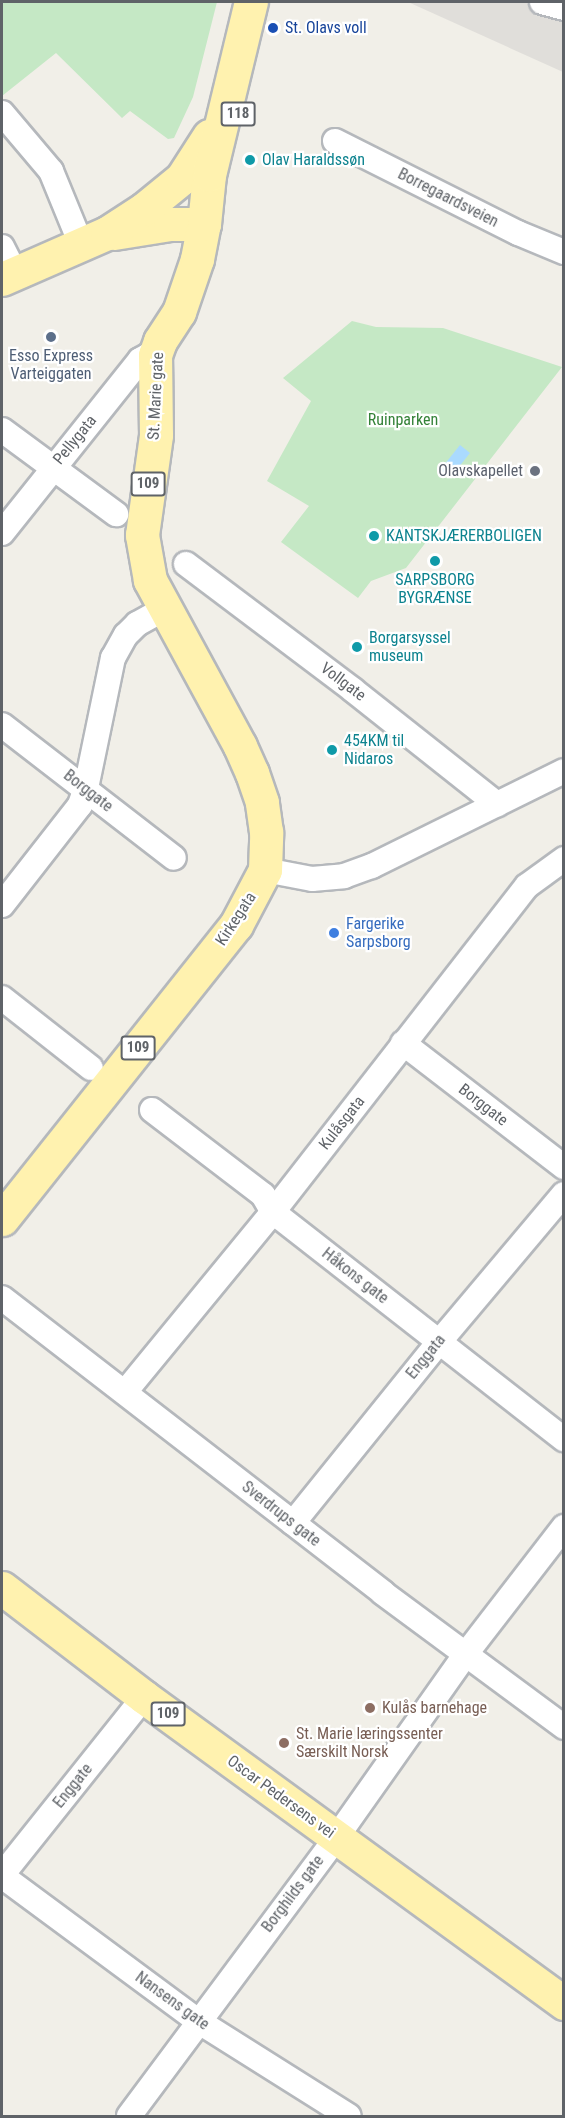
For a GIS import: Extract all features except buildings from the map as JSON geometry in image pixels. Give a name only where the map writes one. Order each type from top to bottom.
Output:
[{"type":"main road","name":"St. Marie gate","points":[[251,2],[209,176],[204,224],[188,288],[179,312],[160,341],[155,355],[156,435],[142,535],[150,580],[240,746],[252,773],[262,802],[266,832],[265,870]]},
{"type":"main road","name":"St. Marie gate","points":[[204,224],[224,177],[259,21],[260,2]]},
{"type":"main road","name":"118","points":[[94,239],[182,178],[202,150],[231,92]]},
{"type":"main road","name":"118","points":[[6,266],[94,239],[170,224],[204,224]]},
{"type":"main road","name":"Kirkegata","points":[[2,1219],[236,925],[265,870]]},
{"type":"main road","name":"Oscar Pedersens vei","points":[[2,1588],[144,1697],[564,2003]]},
{"type":"street","points":[[542,2],[564,8]]},
{"type":"street","points":[[2,113],[51,171],[94,239]]},
{"type":"street","name":"Borregaardsveien","points":[[335,141],[518,233],[564,252]]},
{"type":"street","name":"Pellygata","points":[[2,533],[140,360],[149,354],[155,355]]},
{"type":"street","points":[[2,430],[116,514]]},
{"type":"street","name":"Vollgate","points":[[186,564],[353,690],[497,804]]},
{"type":"street","points":[[2,905],[80,804],[86,789],[113,658],[126,634],[136,624],[164,609]]},
{"type":"street","name":"Borggate","points":[[2,725],[174,858]]},
{"type":"street","points":[[265,870],[312,879],[344,876],[372,866],[564,771]]},
{"type":"street","name":"Kulåsgata","points":[[125,1392],[273,1212],[528,886],[563,861]]},
{"type":"street","points":[[2,998],[91,1068]]},
{"type":"street","name":"Borggate","points":[[403,1043],[564,1167]]},
{"type":"street","name":"Håkons gate","points":[[152,1110],[263,1195],[273,1212],[564,1439]]},
{"type":"street","name":"Enggata","points":[[293,1523],[440,1341],[564,1194]]},
{"type":"street","name":"Sverdrups gate","points":[[2,1298],[465,1655],[564,1727]]},
{"type":"street","name":"Borghilds gate","points":[[129,2116],[336,1838],[465,1655],[564,1527]]},
{"type":"street","name":"Enggate","points":[[2,1876],[144,1697]]},
{"type":"street","name":"Nansens gate","points":[[2,1876],[198,2021],[349,2116]]},
{"type":"shaded area","points":[[408,2],[563,2],[563,72]]},
{"type":"green space","points":[[2,2],[217,2],[193,97],[174,138],[168,139],[130,111],[122,118],[56,53],[2,96]]},
{"type":"green space","name":"Ruinparken","points":[[352,321],[376,327],[443,328],[562,367],[406,568],[371,581],[358,598],[281,542],[309,506],[267,481],[311,401],[283,378]]},
{"type":"water","points":[[460,445],[470,453],[450,478],[440,470]]},
{"type":"place","name":"St. Olavs voll","points":[[273,28]]},
{"type":"place","name":"Olav Haraldssøn","points":[[250,160]]},
{"type":"place","name":"Esso Express Varteiggaten","points":[[51,337]]},
{"type":"place","name":"Olavskapellet","points":[[535,471]]},
{"type":"place","name":"KANTSKJÆRERBOLIGEN","points":[[374,536]]},
{"type":"place","name":"SARPSBORG BYGRÆNSE","points":[[435,561]]},
{"type":"place","name":"Borgarsyssel museum","points":[[357,647]]},
{"type":"place","name":"454KM til Nidaros","points":[[332,750]]},
{"type":"place","name":"Fargerike Sarpsborg","points":[[334,933]]},
{"type":"place","name":"Kulås barnehage","points":[[370,1708]]},
{"type":"place","name":"St. Marie læringssenter Særskilt Norsk","points":[[284,1743]]}]
